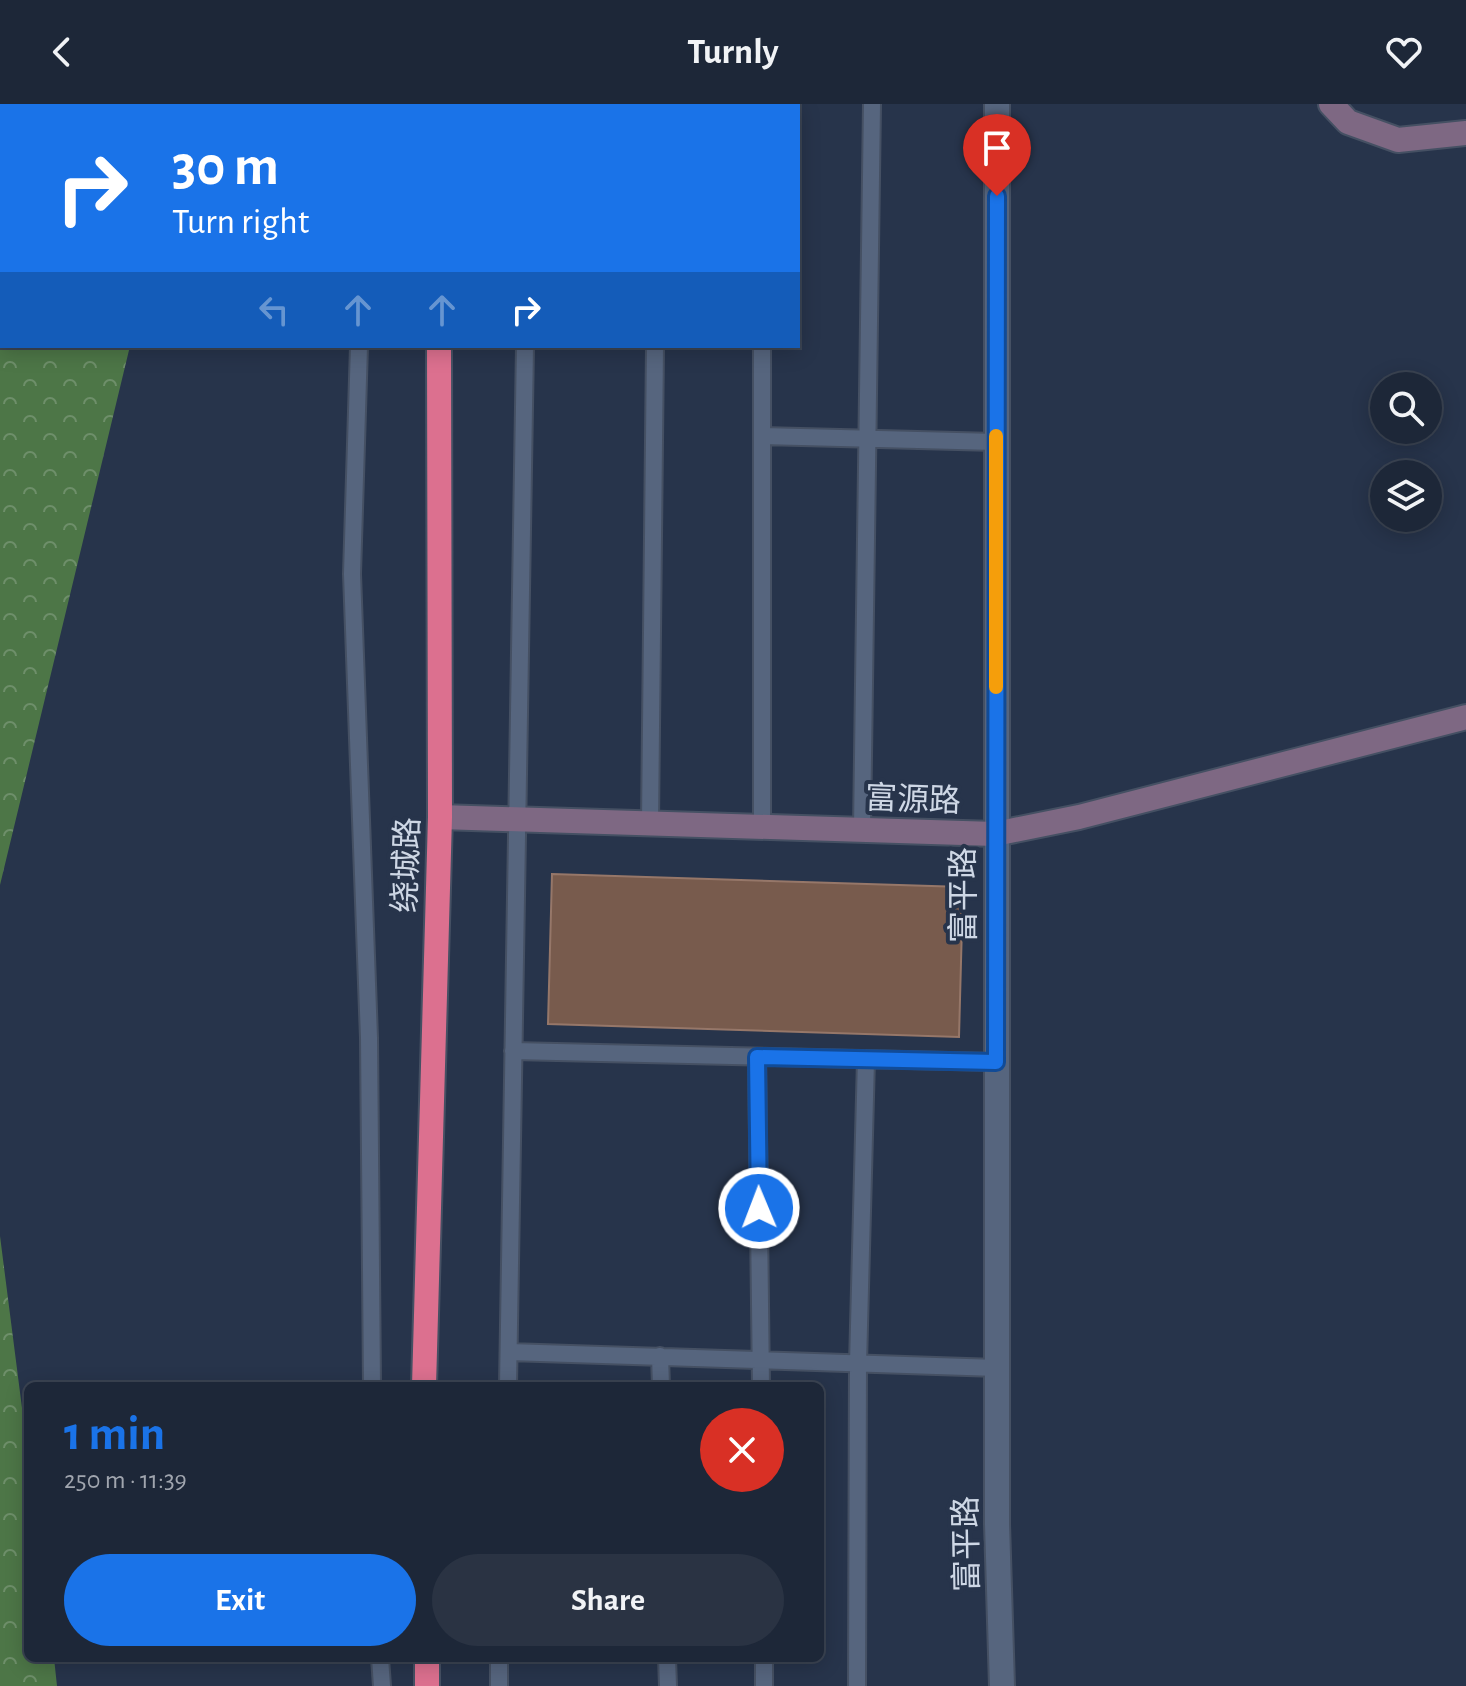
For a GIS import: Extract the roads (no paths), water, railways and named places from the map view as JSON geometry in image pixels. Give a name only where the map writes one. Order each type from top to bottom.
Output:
[{"type":"highway","name":"绕城路","points":[[424,1382],[440,817],[439,348]]},
{"type":"highway","points":[[427,1662],[427,1686]]},
{"type":"street","name":"富平路","points":[[997,104],[997,1524],[1002,1686]]},
{"type":"street","points":[[1331,104],[1348,122],[1398,140],[1466,133]]},
{"type":"street","name":"富源路","points":[[440,817],[995,834],[1079,817],[1466,717]]},
{"type":"lane","points":[[862,829],[872,104]]},
{"type":"lane","points":[[359,348],[352,574],[369,1038],[372,1382]]},
{"type":"lane","points":[[508,1382],[525,348]]},
{"type":"lane","points":[[650,823],[655,348]]},
{"type":"lane","points":[[762,348],[762,827]]},
{"type":"lane","points":[[762,436],[996,442]]},
{"type":"lane","points":[[513,1051],[996,1062]]},
{"type":"lane","points":[[757,1057],[761,1382]]},
{"type":"lane","points":[[857,1686],[858,1364],[866,1059]]},
{"type":"lane","points":[[509,1352],[997,1368]]},
{"type":"lane","points":[[660,1356],[661,1382]]},
{"type":"lane","points":[[380,1662],[382,1686]]},
{"type":"lane","points":[[499,1662],[499,1686]]},
{"type":"lane","points":[[667,1662],[668,1686]]},
{"type":"lane","points":[[764,1662],[764,1686]]}]
